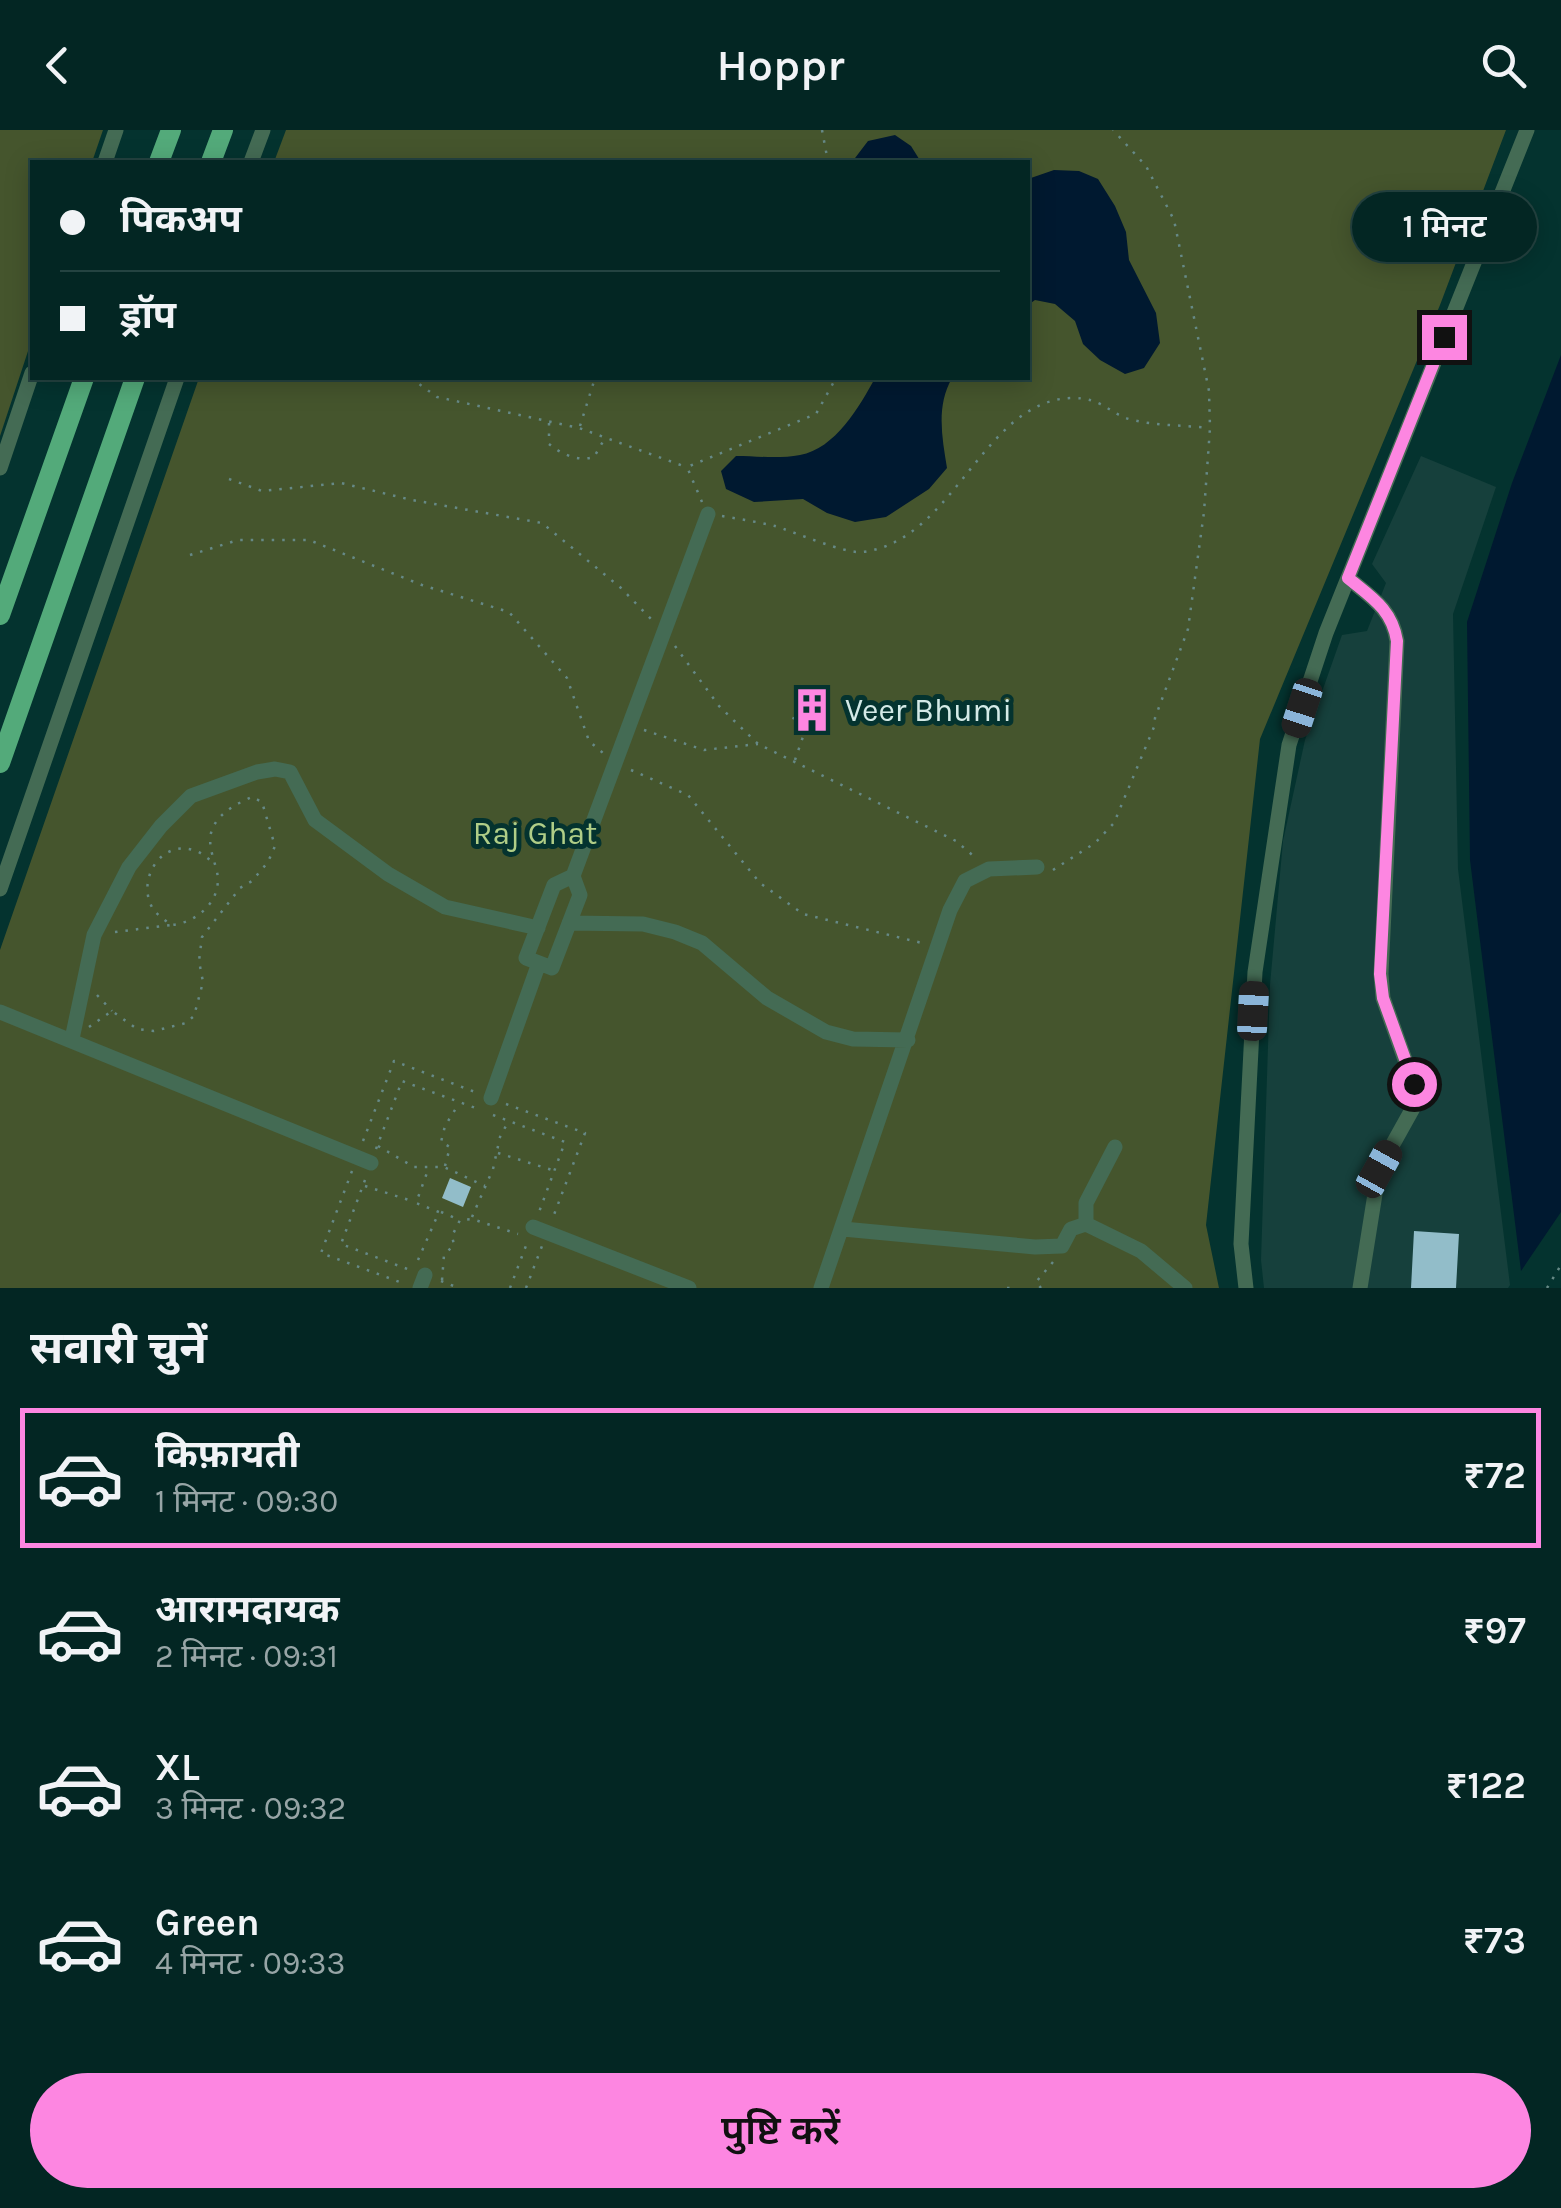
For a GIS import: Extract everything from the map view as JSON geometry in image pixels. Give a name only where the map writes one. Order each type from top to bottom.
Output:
[{"type":"main road","points":[[161,160],[171,130]]},
{"type":"main road","points":[[212,160],[222,130]]},
{"type":"main road","points":[[0,615],[83,380]]},
{"type":"main road","points":[[0,763],[135,380]]},
{"type":"street","points":[[106,160],[116,130]]},
{"type":"street","points":[[253,160],[263,130]]},
{"type":"street","points":[[1246,1288],[1241,1244],[1255,972],[1290,744],[1326,633],[1526,130]]},
{"type":"street","points":[[0,468],[30,380]]},
{"type":"street","points":[[0,889],[176,380]]},
{"type":"street","points":[[572,876],[580,895],[552,968],[526,958],[554,885],[572,876],[708,514]]},
{"type":"street","points":[[1348,578],[1384,607],[1397,641],[1380,974],[1383,998],[1414,1084],[1413,1108],[1379,1169],[1360,1288]]},
{"type":"street","points":[[72,1039],[94,935],[129,867],[191,796],[257,772],[290,772],[315,820],[388,874],[445,906],[538,928]]},
{"type":"street","points":[[821,1288],[950,910],[965,881],[989,870],[1037,868]]},
{"type":"street","points":[[569,923],[643,924],[675,932],[702,944],[767,998],[826,1032],[854,1039],[908,1040]]},
{"type":"street","points":[[490,1098],[539,963]]},
{"type":"street","points":[[0,1012],[360,1161]]},
{"type":"street","points":[[1086,1224],[1086,1203],[1115,1147]]},
{"type":"street","points":[[842,1229],[1035,1247],[1062,1246],[1071,1228],[1086,1224],[1141,1251],[1185,1288]]},
{"type":"street","points":[[544,1232],[689,1288]]},
{"type":"path","points":[[822,130],[828,160]]},
{"type":"path","points":[[1037,868],[1050,872],[1095,843],[1114,822],[1154,728],[1188,629],[1204,512],[1210,428],[1208,391],[1174,220],[1146,166],[1114,130]]},
{"type":"path","points":[[414,380],[437,397],[579,428],[687,467],[816,414],[835,380]]},
{"type":"path","points":[[579,428],[594,380]]},
{"type":"path","points":[[687,467],[708,514],[770,525],[856,553],[891,547],[933,514],[1007,428],[1043,404],[1068,398],[1101,402],[1129,420],[1210,428]]},
{"type":"path","points":[[549,422],[549,444],[559,452],[584,460],[594,456],[605,437]]},
{"type":"path","points":[[229,479],[262,491],[340,483],[542,523],[621,588],[664,631],[719,706],[758,744],[956,842],[989,870]]},
{"type":"path","points":[[190,556],[238,540],[309,540],[422,585],[509,612],[568,678],[589,742],[615,762],[688,795],[760,882],[802,914],[938,946]]},
{"type":"path","points":[[802,694],[829,703],[820,729],[808,725],[793,720],[802,694]]},
{"type":"path","points":[[629,725],[704,750],[758,744]]},
{"type":"path","points":[[794,762],[808,725]]},
{"type":"path","points":[[72,1039],[112,1011],[137,1029],[154,1031],[194,1016],[204,982],[199,961],[202,937],[240,888],[252,881],[268,862],[274,846],[262,802],[252,797],[222,814],[212,832],[218,884],[210,904],[188,924],[94,935]]},
{"type":"path","points":[[171,925],[154,911],[147,893],[148,877],[157,860],[170,849],[189,848],[214,863]]},
{"type":"path","points":[[421,1284],[321,1252],[360,1161],[394,1061],[585,1133],[544,1232],[526,1288]]},
{"type":"path","points":[[360,1161],[378,1146],[402,1080],[565,1142],[555,1170],[544,1232]]},
{"type":"path","points":[[444,1167],[450,1147],[440,1142],[460,1102]]},
{"type":"path","points":[[472,1219],[509,1121]]},
{"type":"path","points":[[378,1146],[414,1167],[444,1167],[485,1186]]},
{"type":"path","points":[[496,1153],[555,1170]]},
{"type":"path","points":[[360,1161],[363,1185],[341,1244],[413,1271],[439,1212]]},
{"type":"path","points":[[416,1203],[428,1170]]},
{"type":"path","points":[[363,1185],[460,1220],[472,1219],[530,1236],[510,1288]]},
{"type":"path","points":[[458,1288],[442,1282],[444,1255],[454,1245],[452,1236],[460,1220]]},
{"type":"path","points":[[1032,1288],[1062,1246]]},
{"type":"path","points":[[1547,1288],[1561,1265]]},
{"type":"path","points":[[1036,1282],[1041,1288]]},
{"type":"shaded area","points":[[895,135],[911,146],[920,160],[854,160],[868,141]]},
{"type":"shaded area","points":[[1054,170],[1079,171],[1098,179],[1115,206],[1126,232],[1129,260],[1156,313],[1160,343],[1144,368],[1125,374],[1100,360],[1083,344],[1075,321],[1055,304],[1035,300],[1030,304],[1030,178]]},
{"type":"shaded area","points":[[1561,355],[1561,1212],[1521,1271],[1470,860],[1467,622],[1512,483]]},
{"type":"shaded area","points":[[874,380],[951,380],[942,411],[947,468],[929,489],[886,517],[855,522],[827,513],[803,499],[754,502],[726,489],[721,471],[736,456],[792,456],[813,451],[835,435]]},
{"type":"shaded area","points":[[1421,456],[1496,487],[1453,614],[1458,869],[1510,1285],[1264,1288],[1261,1260],[1270,985],[1283,841],[1305,740],[1342,635],[1367,631],[1386,583],[1372,564]]},
{"type":"green space","points":[[0,130],[103,130],[93,160],[30,160],[30,345],[0,436]]},
{"type":"green space","name":"Raj Ghat","points":[[286,130],[1506,130],[1440,305],[1260,739],[1206,1225],[1219,1288],[0,1288],[0,950],[198,380],[1030,380],[1030,160],[275,160]]},
{"type":"building","name":"Veer Bhumi","points":[[805,697],[825,704],[818,723],[799,717]]},
{"type":"building","points":[[450,1178],[471,1187],[463,1207],[442,1198]]},
{"type":"building","points":[[1414,1231],[1459,1234],[1456,1288],[1411,1288]]},
{"type":"place","name":"Veer Bhumi","points":[[812,710]]},
{"type":"route","points":[[1414,1084],[1383,998],[1380,974],[1397,641],[1384,607],[1348,578],[1444,337]]}]
